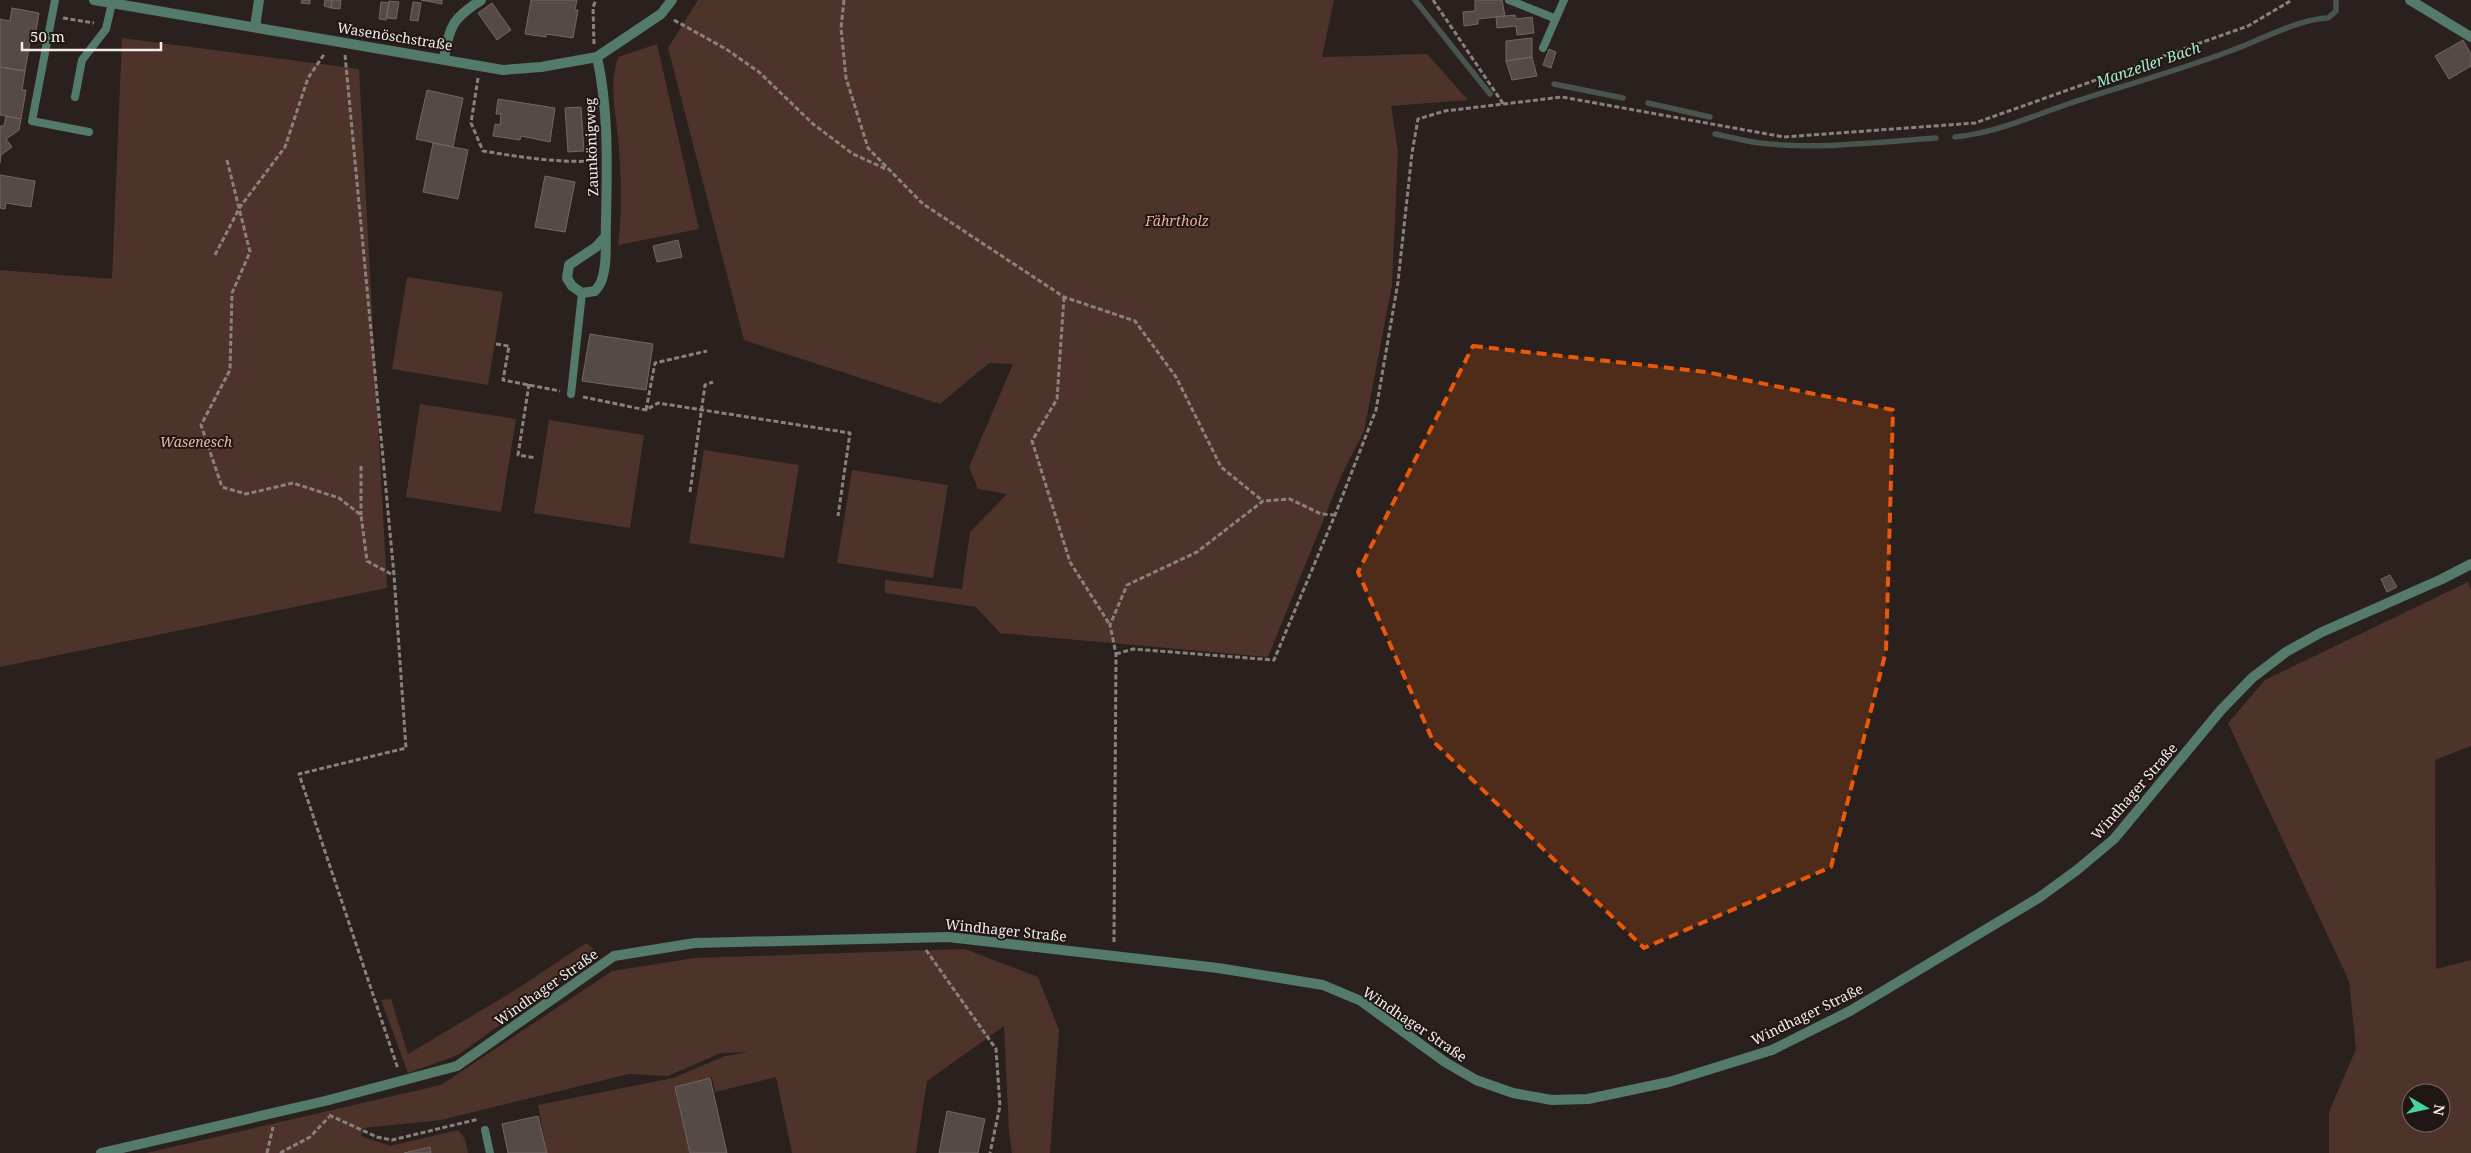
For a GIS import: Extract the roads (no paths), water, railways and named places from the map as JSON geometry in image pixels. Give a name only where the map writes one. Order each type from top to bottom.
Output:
[{"type":"street","name":"Wasenöschstraße","points":[[94,0],[444,58],[503,70],[541,67],[597,58],[661,14],[672,0]]},
{"type":"street","points":[[255,27],[259,0]]},
{"type":"street","points":[[444,58],[451,28],[459,14],[481,0]]},
{"type":"street","points":[[2410,0],[2471,37]]},
{"type":"street","name":"Zaunkönigweg","points":[[582,293],[595,291],[601,283],[604,268],[607,160],[603,82],[597,58]]},
{"type":"street","points":[[582,293],[572,286],[567,278],[569,265],[596,247],[606,236]]},
{"type":"street","name":"Windhager Straße","points":[[100,1153],[325,1101],[457,1066],[614,956],[695,942],[948,937],[1218,968],[1323,985],[1361,1001],[1445,1062],[1476,1080],[1514,1093],[1552,1100],[1588,1099],[1669,1082],[1772,1050],[1850,1011],[2040,897],[2077,870],[2114,839],[2221,710],[2252,678],[2286,652],[2322,632],[2442,580],[2471,564]]},
{"type":"lane","points":[[55,0],[32,121],[90,132]]},
{"type":"lane","points":[[1509,0],[1554,18]]},
{"type":"lane","points":[[1543,48],[1554,18],[1564,0]]},
{"type":"lane","points":[[75,97],[82,60],[106,25],[112,3]]},
{"type":"lane","points":[[571,394],[582,293]]},
{"type":"lane","points":[[485,1130],[490,1153]]},
{"type":"waterway","name":"Manzeller Bach","points":[[1415,0],[1490,94]]},
{"type":"waterway","name":"Manzeller Bach","points":[[1955,137],[1984,132],[2012,124],[2217,56],[2295,25],[2328,18],[2336,11],[2336,0]]},
{"type":"waterway","name":"Manzeller Bach","points":[[1554,84],[1623,98]]},
{"type":"waterway","name":"Manzeller Bach","points":[[1648,103],[1710,117]]},
{"type":"waterway","name":"Manzeller Bach","points":[[1715,134],[1760,143],[1804,146],[1848,145],[1936,138]]},
{"type":"park label","name":"Fährtholz","points":[[1177,220]]},
{"type":"park label","name":"Wasenesch","points":[[196,441]]}]
